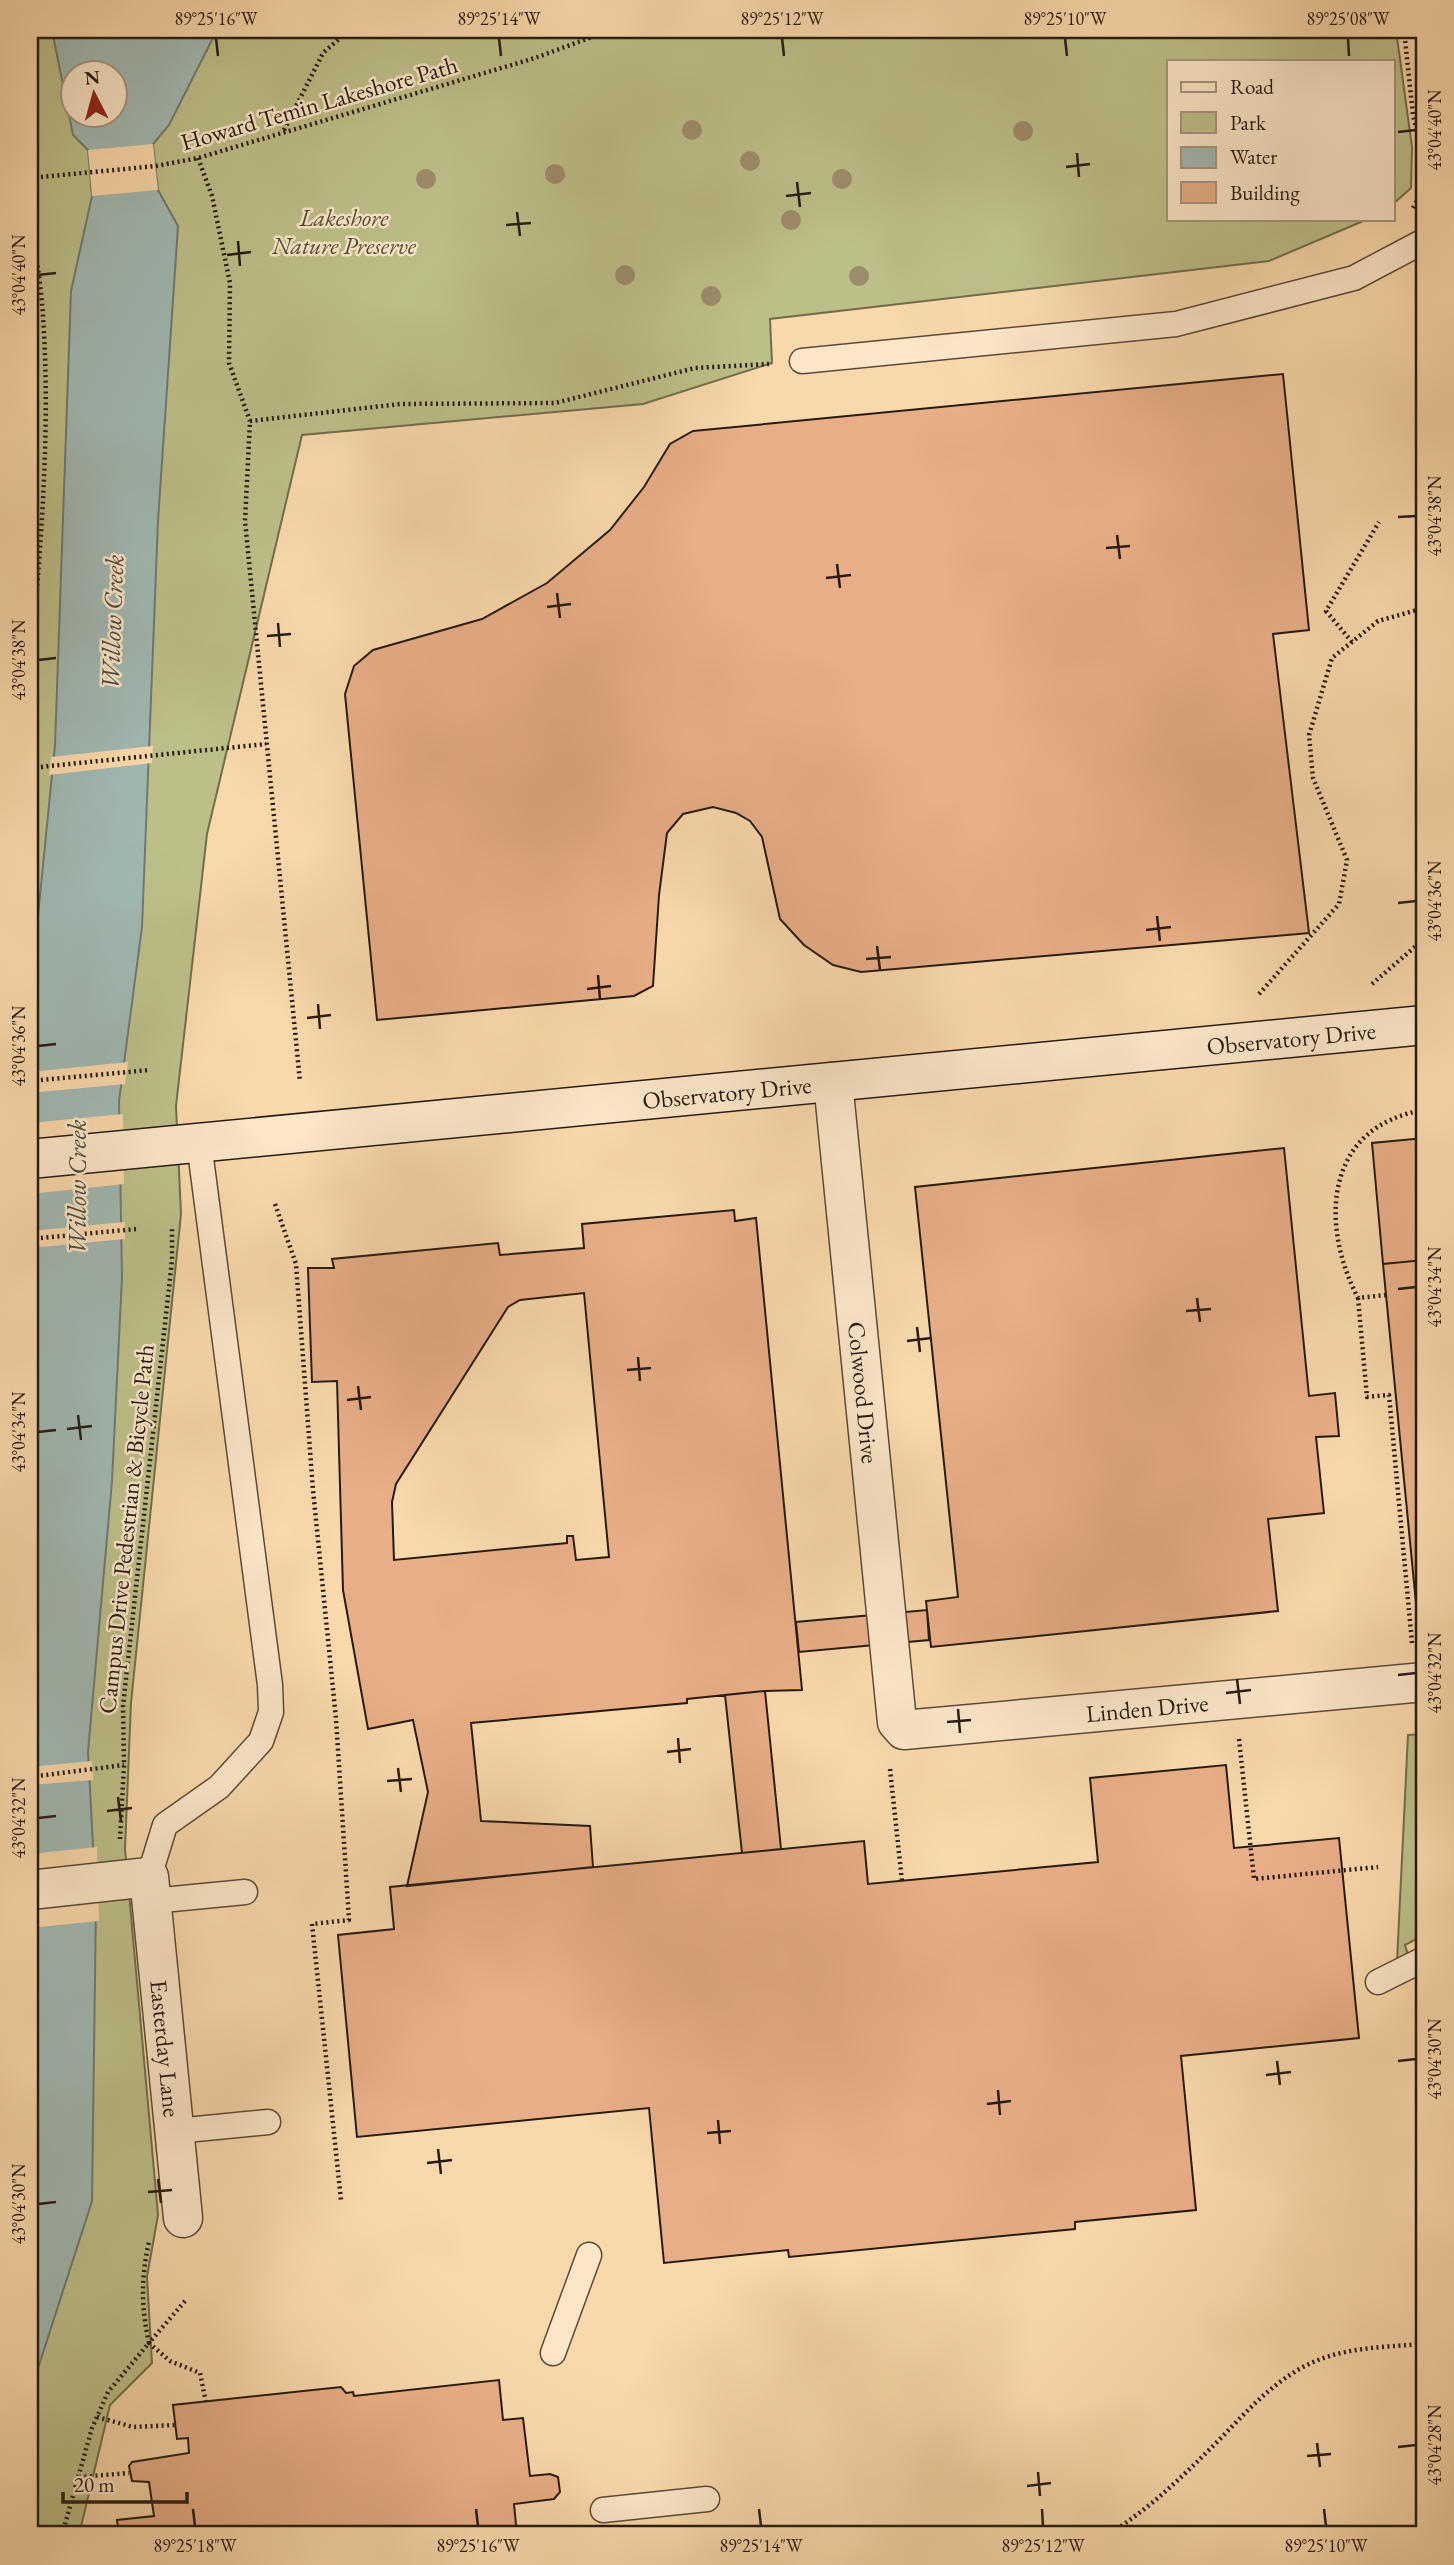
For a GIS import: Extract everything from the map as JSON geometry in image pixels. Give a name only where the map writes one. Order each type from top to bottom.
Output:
[{"type":"street","name":"Observatory Drive","points":[[30,1159],[1424,1025]]},
{"type":"street","name":"Colwood Drive","points":[[833,1082],[904,1717]]},
{"type":"street","name":"Linden Drive","points":[[904,1717],[1424,1682]]},
{"type":"street","points":[[30,1890],[104,1883],[150,1889]]},
{"type":"street","name":"Easterday Lane","points":[[150,1889],[176,2131],[167,2226]]},
{"type":"lane","points":[[802,361],[1176,324],[1354,278],[1424,241]]},
{"type":"lane","points":[[199,1143],[270,1685],[271,1712],[261,1741],[219,1787],[165,1825],[150,1889],[245,1892]]},
{"type":"lane","points":[[1378,1982],[1424,1959]]},
{"type":"lane","points":[[176,2131],[268,2122]]},
{"type":"lane","points":[[553,2353],[589,2255]]},
{"type":"lane","points":[[603,2510],[707,2499]]},
{"type":"path","points":[[284,131],[323,53],[349,30]]},
{"type":"path","name":"Howard Temin Lakeshore Path","points":[[30,178],[156,166],[198,158],[284,131],[397,101],[535,58],[611,30]]},
{"type":"path","points":[[1404,30],[1413,115],[1424,160]]},
{"type":"path","points":[[198,158],[212,196],[230,283],[229,363],[250,421],[245,521],[300,1082]]},
{"type":"path","points":[[30,211],[43,316],[44,422],[39,560],[30,672]]},
{"type":"path","points":[[250,421],[400,404],[555,403],[695,369],[802,361]]},
{"type":"path","points":[[1352,642],[1326,611],[1379,522]]},
{"type":"path","points":[[1259,994],[1339,904],[1348,860],[1313,778],[1309,735],[1332,658],[1378,621],[1424,607]]},
{"type":"path","points":[[30,768],[266,744]]},
{"type":"path","points":[[1372,984],[1424,939]]},
{"type":"path","points":[[30,1081],[149,1070]]},
{"type":"path","points":[[1412,1645],[1389,1395],[1367,1397],[1358,1298],[1345,1273],[1336,1223],[1336,1186],[1346,1158],[1382,1124],[1424,1110]]},
{"type":"path","points":[[275,1204],[296,1264],[313,1490],[347,1857],[349,1920],[312,1924],[341,2200]]},
{"type":"path","name":"Campus Drive Pedestrian & Bicycle Path","points":[[120,1836],[124,1765],[123,1706],[172,1260],[172,1226]]},
{"type":"path","points":[[30,1239],[136,1229]]},
{"type":"path","points":[[1358,1298],[1386,1295]]},
{"type":"path","points":[[1238,1736],[1254,1879],[1378,1867]]},
{"type":"path","points":[[30,1777],[124,1765]]},
{"type":"path","points":[[890,1769],[902,1881]]},
{"type":"path","points":[[167,2226],[142,2288],[142,2313],[149,2343],[170,2361],[200,2373],[206,2402]]},
{"type":"path","points":[[62,2535],[97,2417],[108,2392],[185,2301]]},
{"type":"path","points":[[1107,2535],[1137,2517],[1175,2484],[1271,2387],[1306,2366],[1347,2351],[1424,2344]]},
{"type":"path","points":[[97,2417],[133,2427],[176,2425]]},
{"type":"path","points":[[79,2477],[129,2473]]},
{"type":"green space","name":"Lakeshore Nature Preserve","points":[[30,30],[52,30],[60,68],[60,130],[73,130],[74,135],[130,130],[130,121],[217,30],[1396,30],[1412,147],[1411,188],[1394,203],[1394,60],[1167,60],[1167,220],[1366,220],[1269,261],[770,319],[772,363],[643,404],[302,435],[207,834],[176,1106],[181,1214],[131,1703],[125,1849],[158,2215],[147,2277],[152,2363],[110,2405],[79,2535],[30,2535]]},
{"type":"green space","points":[[1424,1734],[1424,1935],[1405,1945],[1408,1955],[1397,1961],[1408,1735]]},
{"type":"water","name":"Willow Creek","points":[[52,30],[217,30],[169,125],[153,144],[158,190],[178,226],[158,521],[142,927],[119,1101],[122,1277],[112,1481],[88,1752],[96,1902],[92,2201],[30,2393],[30,1327],[35,1257],[30,1182],[30,996],[55,745],[71,291],[92,196],[88,150],[73,135],[72,130],[130,130],[130,60],[60,60],[60,70]]},
{"type":"pier","points":[[153,144],[158,190],[92,196],[88,150]]},
{"type":"pier","points":[[153,746],[152,763],[49,775],[51,757]]},
{"type":"pier","points":[[128,1062],[125,1084],[30,1093],[30,1072]]},
{"type":"pier","points":[[123,1114],[124,1184],[30,1194],[30,1123]]},
{"type":"pier","points":[[125,1222],[125,1239],[31,1248],[30,1231]]},
{"type":"pier","points":[[92,1761],[93,1780],[30,1785],[30,1767]]},
{"type":"pier","points":[[97,1847],[99,1921],[30,1928],[30,1854]]},
{"type":"building","points":[[1283,374],[1309,630],[1273,634],[1309,933],[861,972],[833,965],[804,945],[780,919],[762,837],[750,821],[736,813],[713,807],[683,814],[667,833],[659,895],[653,986],[634,996],[377,1020],[345,694],[354,666],[373,650],[482,619],[547,583],[610,530],[644,487],[670,444],[693,431]]},
{"type":"building","points":[[1424,1138],[1424,1260],[1383,1264],[1372,1143]]},
{"type":"building","points":[[1284,1148],[1309,1396],[1335,1393],[1339,1436],[1316,1437],[1324,1513],[1268,1519],[1278,1611],[931,1647],[926,1601],[958,1597],[915,1187]]},
{"type":"building","points":[[734,1210],[735,1221],[756,1218],[802,1690],[765,1691],[687,1699],[687,1703],[471,1723],[481,1821],[590,1826],[593,1867],[407,1886],[428,1792],[413,1720],[368,1729],[343,1590],[337,1381],[312,1382],[308,1268],[334,1268],[332,1259],[498,1243],[500,1255],[584,1248],[582,1224]],"holes":[[[584,1293],[609,1557],[576,1560],[573,1536],[567,1536],[567,1543],[394,1560],[392,1502],[396,1484],[508,1307],[520,1300]]]},
{"type":"building","points":[[1424,1260],[1424,1602],[1416,1603],[1383,1264]]},
{"type":"building","points":[[927,1610],[929,1640],[799,1652],[796,1622]]},
{"type":"building","points":[[765,1691],[781,1849],[742,1853],[725,1695]]},
{"type":"building","points":[[1226,1765],[1234,1848],[1339,1838],[1359,2038],[1181,2056],[1196,2210],[1075,2222],[1075,2229],[789,2257],[788,2250],[664,2263],[649,2108],[357,2137],[338,1935],[394,1929],[390,1887],[864,1841],[868,1884],[1098,1862],[1090,1778]]},
{"type":"building","points":[[499,2380],[503,2420],[523,2418],[530,2476],[550,2474],[558,2477],[560,2492],[554,2499],[514,2504],[517,2535],[119,2535],[117,2520],[154,2516],[149,2482],[132,2481],[129,2466],[132,2462],[189,2453],[188,2438],[177,2439],[173,2405],[341,2387],[346,2393],[353,2392],[354,2396]]}]
